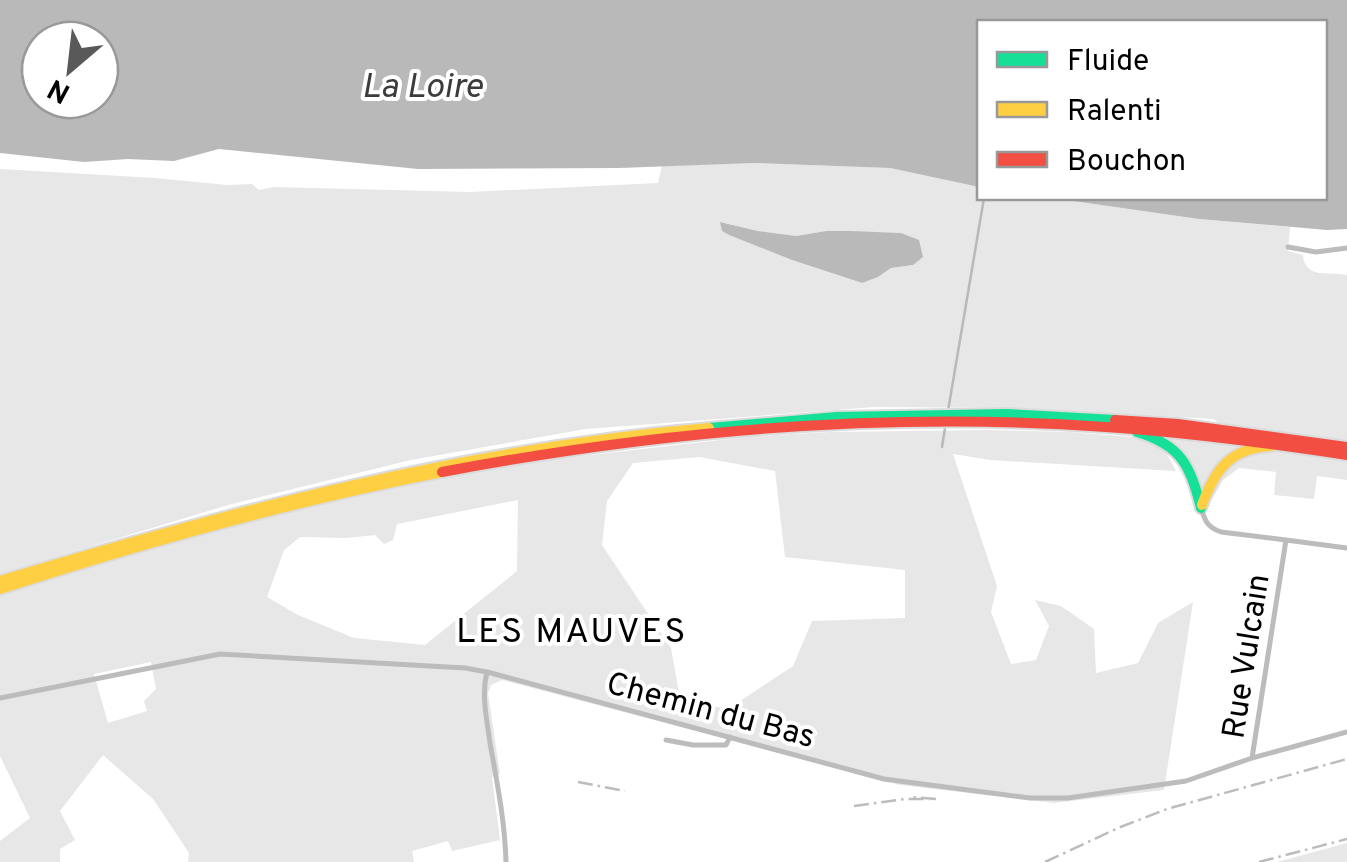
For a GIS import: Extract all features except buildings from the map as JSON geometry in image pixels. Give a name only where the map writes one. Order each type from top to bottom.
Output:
[{"type":"main road","points":[[0,580],[207,518],[366,480],[534,448],[706,428],[868,416],[1048,415],[1278,435],[1347,454]]},
{"type":"main road","points":[[1015,422],[1122,430],[1163,440],[1189,466],[1201,508]]},
{"type":"main road","points":[[0,589],[125,549],[370,486],[532,456],[754,430],[890,423],[1132,426],[1264,440],[1347,454]]},
{"type":"main road","points":[[1201,508],[1216,472],[1247,448],[1277,446],[1347,454]]},
{"type":"street","points":[[1288,247],[1316,252],[1347,248]]},
{"type":"street","name":"Rue Vulcain","points":[[1201,508],[1211,528],[1286,540],[1252,758]]},
{"type":"street","points":[[1286,540],[1347,548]]},
{"type":"street","name":"Chemin du Bas","points":[[0,698],[220,654],[451,667],[487,672],[884,778],[1049,799],[1186,781],[1347,732]]},
{"type":"street","points":[[487,672],[486,713],[506,862]]},
{"type":"street","points":[[666,740],[717,746],[726,745],[730,737]]},
{"type":"shaded area","points":[[754,163],[890,168],[977,187],[977,200],[1066,200],[1290,227],[1288,251],[1303,255],[1308,268],[1347,275],[1347,443],[1220,424],[1214,419],[1015,408],[875,407],[586,429],[411,460],[228,505],[0,574],[0,169],[252,184],[259,190],[274,187],[469,192],[658,183],[662,166]],"holes":[[[721,222],[796,236],[826,231],[901,233],[913,265],[891,268],[861,283],[729,235],[722,231]]]},
{"type":"shaded area","points":[[830,432],[1069,432],[1145,438],[1165,451],[1176,471],[990,460],[953,454],[997,586],[991,612],[1011,664],[1036,660],[1049,626],[1035,600],[1061,606],[1094,629],[1096,673],[1138,663],[1158,623],[1193,602],[1164,790],[1054,803],[900,785],[502,680],[491,685],[488,693],[500,774],[492,777],[500,840],[452,851],[448,841],[412,851],[414,862],[188,862],[189,853],[153,799],[103,755],[60,811],[75,840],[60,849],[60,862],[0,862],[0,841],[30,818],[0,756],[0,594],[66,570],[309,503],[496,466],[755,436]],"holes":[[[699,457],[775,471],[785,557],[905,570],[905,618],[812,621],[793,666],[728,709],[680,699],[671,648],[602,545],[607,501],[633,463]],[[518,500],[517,571],[425,645],[354,638],[298,615],[267,597],[284,550],[300,537],[375,535],[384,544],[393,540],[397,524]],[[151,662],[156,689],[144,701],[147,711],[108,723],[94,674]]]},
{"type":"shaded area","points":[[1161,435],[1250,445],[1220,465],[1202,497],[1185,455]]},
{"type":"shaded area","points":[[1267,448],[1347,461],[1347,480],[1317,476],[1314,499],[1274,495],[1276,472],[1239,468],[1223,480],[1209,500],[1228,463],[1244,453]]},
{"type":"shaded area","points":[[1347,843],[1347,862],[1277,862]]},
{"type":"water","name":"La Loire","points":[[0,0],[1347,0],[1347,229],[1199,219],[1066,200],[1327,200],[1327,20],[977,20],[977,187],[890,168],[754,163],[418,169],[219,149],[174,161],[84,162],[0,153]]},
{"type":"water","points":[[720,222],[796,236],[826,231],[901,233],[919,240],[923,257],[913,265],[891,268],[862,283],[729,235],[722,231]]},
{"type":"waterway","points":[[948,411],[984,200]]},
{"type":"waterway","points":[[942,447],[945,428]]},
{"type":"railway","points":[[1045,862],[1167,809],[1347,759]]},
{"type":"railway","points":[[578,782],[625,791]]},
{"type":"railway","points":[[854,806],[936,799],[910,797]]},
{"type":"railway","points":[[1259,862],[1347,839]]},
{"type":"traffic: fast","points":[[709,428],[837,417],[1007,414],[1115,420]]},
{"type":"traffic: fast","points":[[1137,432],[1174,450],[1188,468],[1201,508]]},
{"type":"traffic: slow","points":[[0,581],[262,507],[439,467],[529,450],[709,428]]},
{"type":"traffic: slow","points":[[1202,505],[1226,463],[1245,451],[1271,446]]},
{"type":"traffic: slow","points":[[0,589],[219,524],[442,472]]},
{"type":"traffic: jam","points":[[1115,420],[1178,424],[1347,447]]},
{"type":"traffic: jam","points":[[442,472],[606,445],[856,423],[1023,423],[1136,429],[1347,455]]},
{"type":"district","name":"LES MAUVES","points":[[572,630]]}]
